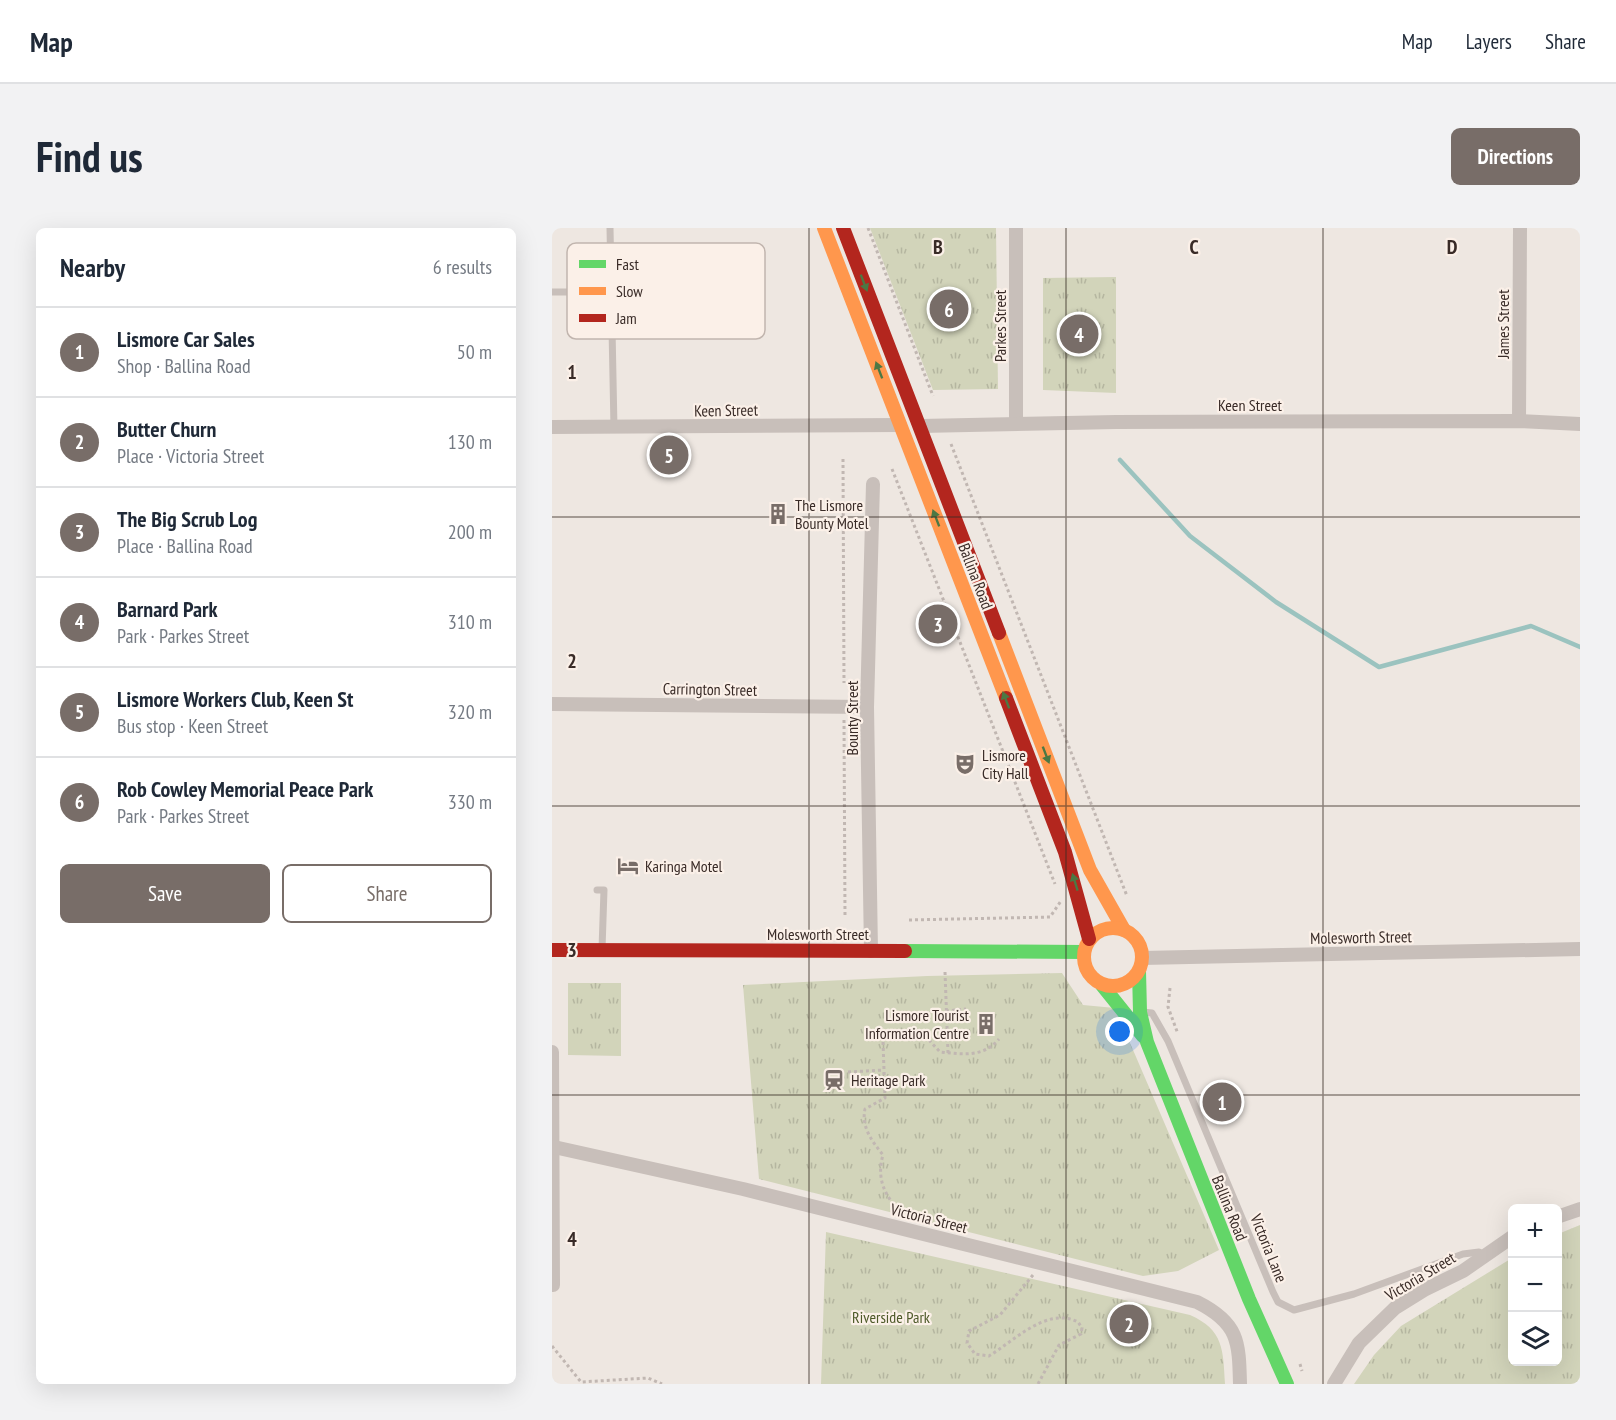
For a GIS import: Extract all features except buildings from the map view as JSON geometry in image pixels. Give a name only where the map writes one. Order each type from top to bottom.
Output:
[{"type":"main road","name":"Ballina Road","points":[[824,228],[1065,852],[1075,881],[1086,946]]},
{"type":"main road","name":"Ballina Road","points":[[843,228],[1090,870],[1124,930]]},
{"type":"main road","points":[[1102,930],[1124,930],[1137,942],[1141,965],[1134,978],[1119,986],[1102,985],[1095,981],[1085,968],[1086,946],[1102,930]]},
{"type":"main road","name":"Molesworth Street","points":[[552,950],[872,951],[1086,946]]},
{"type":"main road","name":"Ballina Road","points":[[1141,965],[1140,1012],[1147,1042],[1248,1299],[1287,1384]]},
{"type":"main road","name":"Ballina Road","points":[[1102,985],[1147,1042]]},
{"type":"street","name":"Parkes Street","points":[[1016,228],[1016,424]]},
{"type":"street","name":"James Street","points":[[1520,228],[1520,421]]},
{"type":"street","name":"Keen Street","points":[[920,426],[1520,421],[1580,424]]},
{"type":"street","name":"Keen Street","points":[[552,427],[900,425]]},
{"type":"street","name":"Bounty Street","points":[[872,951],[867,707],[873,484]]},
{"type":"street","name":"Carrington Street","points":[[552,704],[867,707]]},
{"type":"street","name":"Molesworth Street","points":[[1141,965],[1580,949]]},
{"type":"street","points":[[552,1052],[553,1284]]},
{"type":"street","name":"Victoria Street","points":[[554,1147],[743,1189],[1171,1294],[1207,1307],[1228,1325],[1238,1344],[1240,1384]]},
{"type":"street","points":[[1562,1215],[1580,1209]]},
{"type":"street","name":"Victoria Street","points":[[1334,1384],[1359,1343],[1395,1308],[1485,1256],[1508,1240]]},
{"type":"lane","points":[[611,339],[614,428]]},
{"type":"lane","points":[[597,890],[604,890],[602,950]]},
{"type":"lane","name":"Victoria Lane","points":[[1140,1012],[1152,1013],[1168,1041],[1272,1293],[1285,1308],[1294,1310],[1354,1294],[1463,1254],[1479,1252],[1485,1256]]},
{"type":"path","points":[[868,228],[933,396]]},
{"type":"path","points":[[951,444],[1130,905]]},
{"type":"path","name":"Bounty Street","points":[[843,459],[844,682]]},
{"type":"path","points":[[892,469],[1057,888]]},
{"type":"path","name":"Bounty Street","points":[[844,720],[845,916]]},
{"type":"path","points":[[909,920],[1050,917],[1062,899]]},
{"type":"path","points":[[945,972],[948,1053]]},
{"type":"path","points":[[946,1011],[966,1009]]},
{"type":"path","points":[[929,1040],[940,1052],[978,1054],[992,1047],[999,1039]]},
{"type":"path","points":[[883,1042],[885,1098],[865,1109],[863,1118],[868,1134],[883,1155],[880,1177],[892,1205],[901,1213],[900,1228]]},
{"type":"path","points":[[848,1071],[884,1070]]},
{"type":"path","points":[[1038,1384],[1059,1345],[1081,1334],[1082,1328],[1078,1322],[1063,1317],[1053,1318],[1032,1327],[989,1356],[975,1354],[970,1350],[967,1336],[969,1331],[991,1322],[1007,1308],[1041,1263]]},
{"type":"path","points":[[552,1346],[581,1382],[648,1378],[662,1384]]},
{"type":"green space","points":[[870,228],[996,228],[998,389],[933,390]]},
{"type":"green space","points":[[1116,277],[1116,393],[1043,390],[1043,278]]},
{"type":"green space","name":"Heritage Park","points":[[1062,973],[1083,1005],[1115,1008],[1219,1250],[1178,1271],[1143,1276],[759,1179],[743,985],[927,976]]},
{"type":"green space","points":[[568,983],[621,983],[621,1056],[568,1055]]},
{"type":"green space","points":[[1580,1225],[1580,1384],[1354,1384],[1374,1355],[1401,1326],[1508,1260],[1508,1366],[1562,1366],[1562,1232]]},
{"type":"green space","name":"Riverside Park","points":[[826,1232],[1190,1315],[1210,1327],[1215,1334],[1222,1351],[1225,1384],[821,1384]]},
{"type":"waterway","points":[[1120,460],[1190,536],[1276,602],[1379,667],[1531,626],[1580,647]]},
{"type":"traffic: fast","points":[[905,951],[1084,952]]},
{"type":"traffic: fast","points":[[1139,971],[1140,1012],[1147,1042],[1249,1299],[1287,1384]]},
{"type":"traffic: fast","points":[[1102,985],[1143,1036]]},
{"type":"traffic: slow","points":[[824,228],[1006,698]]},
{"type":"traffic: slow","points":[[999,633],[1090,870],[1124,930]]},
{"type":"traffic: slow","points":[[1107,928],[1119,928],[1134,936],[1142,951],[1142,957],[1142,963],[1134,978],[1119,986],[1107,986],[1092,978],[1084,963],[1084,951],[1092,936],[1107,928]]},
{"type":"traffic: jam","points":[[843,228],[999,633]]},
{"type":"traffic: jam","points":[[1006,698],[1065,852],[1089,939]]},
{"type":"traffic: jam","points":[[552,950],[905,951]]},
{"type":"place","name":"Rob Cowley Memorial Peace Park","points":[[949,309]]},
{"type":"place","name":"Barnard Park","points":[[1079,334]]},
{"type":"place","name":"Lismore Workers Club, Keen St","points":[[669,455]]},
{"type":"place","name":"The Lismore Bounty Motel","points":[[778,514]]},
{"type":"place","name":"The Big Scrub Log","points":[[938,624]]},
{"type":"place","name":"Lismore City Hall","points":[[965,764]]},
{"type":"place","name":"Karinga Motel","points":[[628,866]]},
{"type":"place","name":"Lismore Tourist Information Centre","points":[[986,1024]]},
{"type":"place","name":"Heritage Park","points":[[834,1080]]},
{"type":"place","name":"Lismore Car Sales","points":[[1222,1102]]},
{"type":"place","name":"Butter Churn","points":[[1129,1324]]}]
